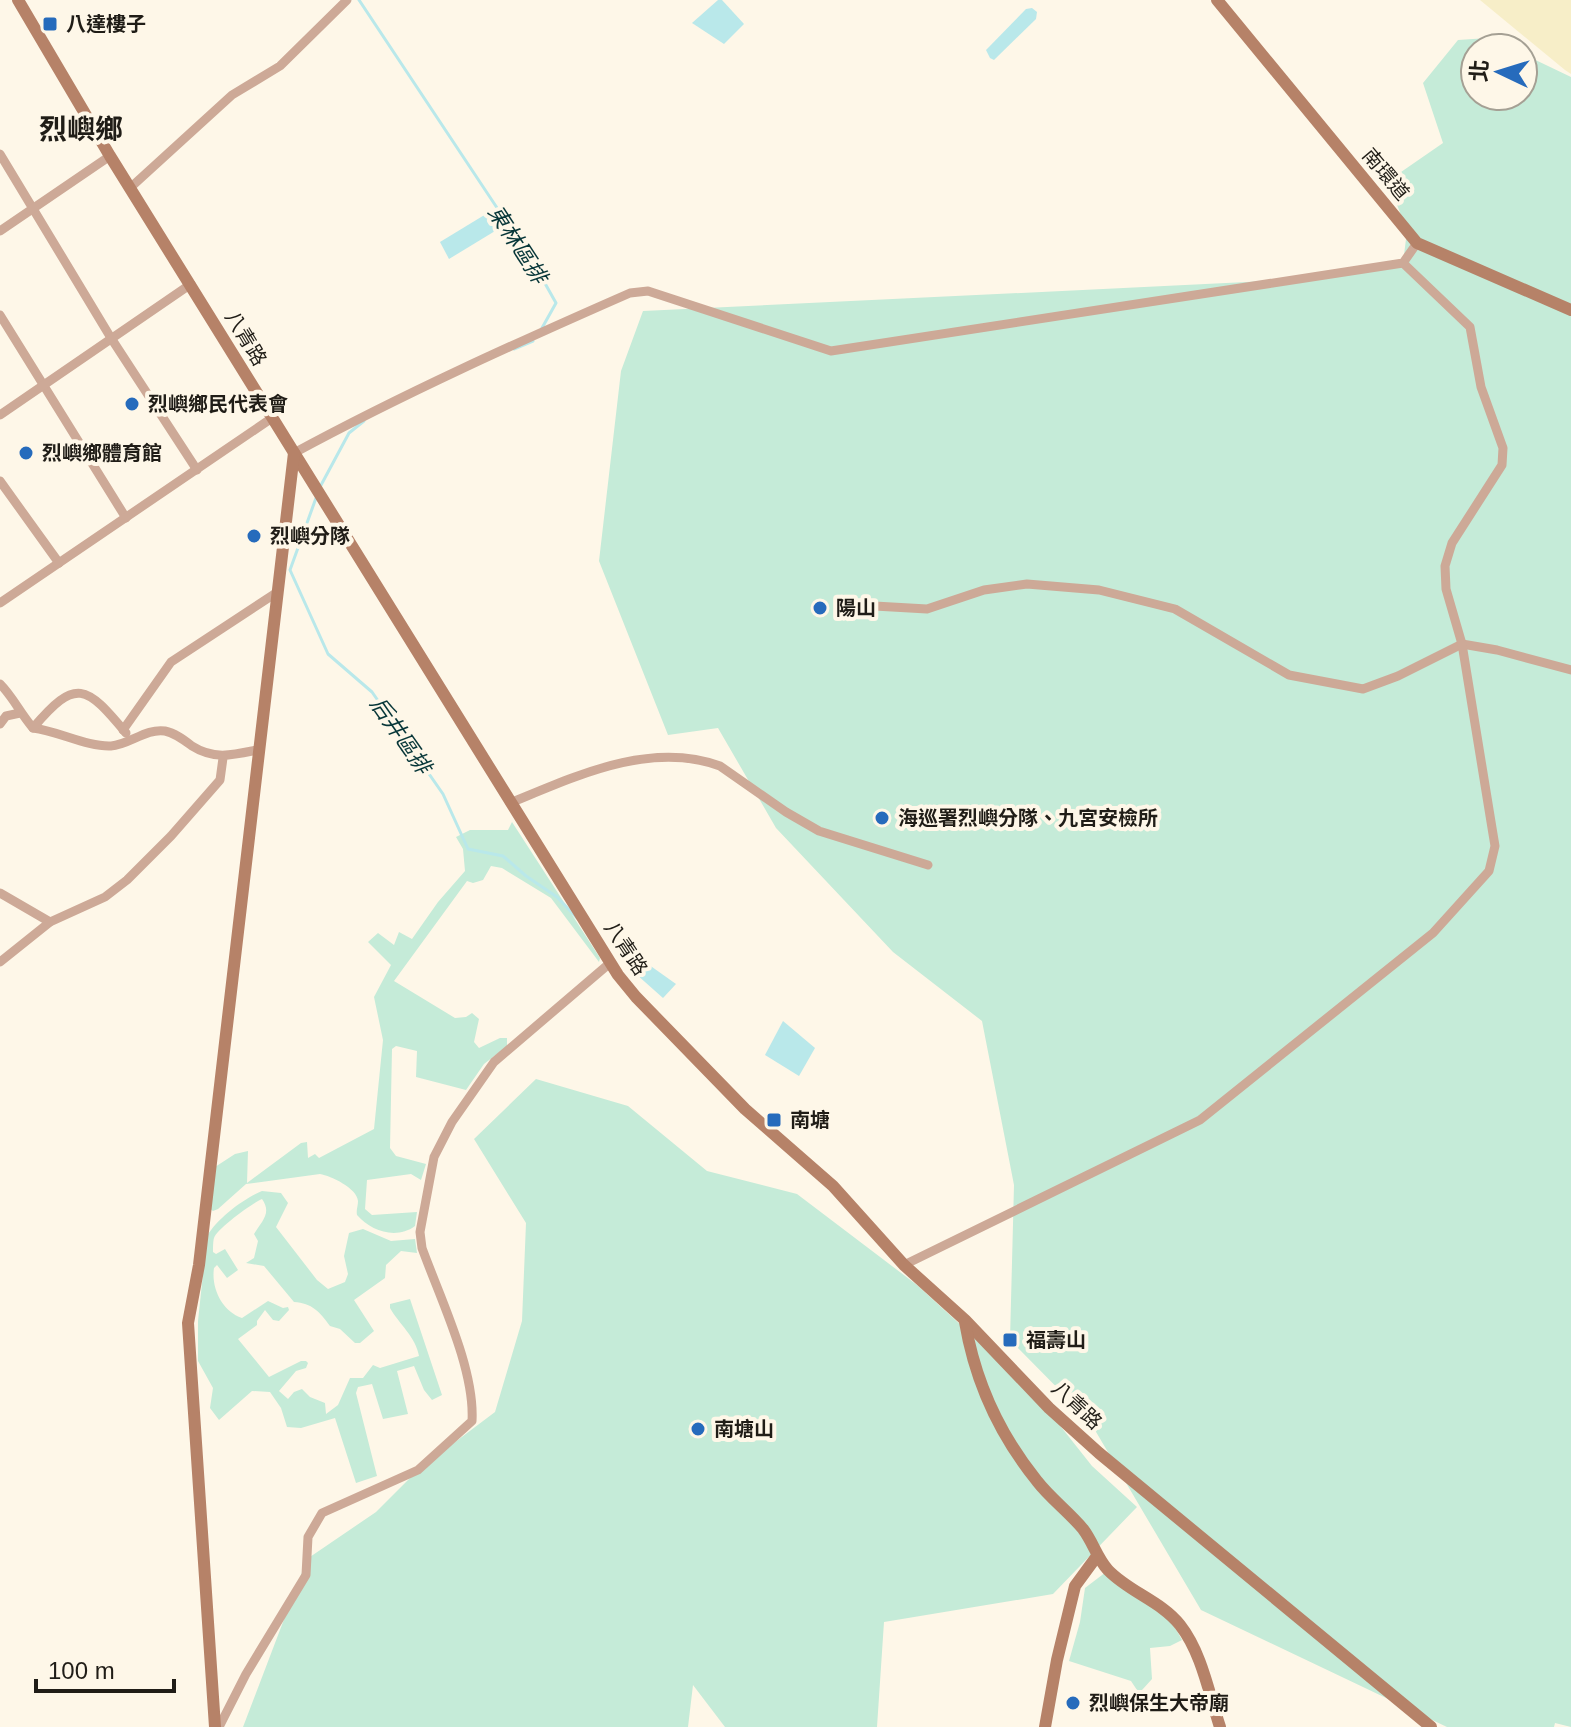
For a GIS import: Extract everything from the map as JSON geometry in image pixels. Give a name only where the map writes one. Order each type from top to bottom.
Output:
[{"type":"street","name":"八青路","points":[[18,0],[110,156],[510,803],[610,963],[636,997],[745,1109],[833,1186],[904,1265],[965,1320],[1049,1408],[1099,1453],[1431,1727]]},
{"type":"street","points":[[130,188],[232,95],[280,66],[347,0]]},
{"type":"street","name":"南環道","points":[[1217,0],[1417,243],[1571,310]]},
{"type":"street","points":[[0,154],[111,338],[197,470]]},
{"type":"street","points":[[0,231],[110,156]]},
{"type":"street","points":[[217,1727],[188,1323],[199,1265],[294,453],[362,416],[496,352],[630,293],[648,291],[831,351],[1403,263],[1417,243]]},
{"type":"street","points":[[904,1265],[1200,1120],[1433,933],[1489,871],[1495,846],[1462,644],[1446,589],[1445,566],[1452,543],[1502,465],[1503,448],[1481,387],[1470,327],[1403,263]]},
{"type":"street","points":[[0,415],[191,284]]},
{"type":"street","points":[[0,315],[126,518]]},
{"type":"street","points":[[0,603],[272,418]]},
{"type":"street","points":[[0,481],[59,563]]},
{"type":"street","points":[[849,600],[857,605],[927,609],[984,590],[1027,584],[1099,590],[1175,609],[1289,675],[1363,689],[1398,676],[1462,644],[1571,670]]},
{"type":"street","points":[[123,730],[171,662],[276,593]]},
{"type":"street","points":[[0,684],[33,728],[55,730],[77,739],[110,746],[162,730],[223,758],[257,750]]},
{"type":"street","points":[[33,728],[66,694],[78,692],[95,699],[131,739]]},
{"type":"street","points":[[0,724],[6,716],[20,713]]},
{"type":"street","points":[[0,962],[50,922],[105,897],[127,880],[220,780],[223,758]]},
{"type":"street","points":[[510,803],[599,768],[645,760],[682,758],[710,762],[819,831],[928,865]]},
{"type":"street","points":[[0,893],[50,922]]},
{"type":"street","points":[[217,1727],[306,1575],[308,1537],[322,1513],[418,1470],[472,1421],[473,1404],[467,1374],[422,1248],[420,1232],[434,1157],[452,1122],[494,1062],[610,963]]},
{"type":"street","points":[[965,1320],[969,1349],[988,1405],[1023,1462],[1084,1530],[1097,1556],[1110,1572],[1161,1606],[1181,1626],[1194,1648],[1220,1727]]},
{"type":"street","points":[[1045,1727],[1075,1586],[1097,1556]]},
{"type":"green space","points":[[1458,40],[1459,112],[1539,112],[1539,62],[1571,77],[1571,1727],[1555,1723],[1554,1727],[1447,1727],[1201,1610],[1089,1420],[1010,1340],[1014,1185],[982,1021],[893,952],[776,828],[718,728],[668,735],[599,561],[621,371],[643,311],[1290,280],[1403,263],[1407,231],[1388,181],[1443,143],[1423,83]]},
{"type":"green space","points":[[512,822],[600,958],[599,962],[551,898],[502,868],[491,866],[483,880],[467,881],[394,981],[455,1018],[472,1013],[479,1019],[474,1042],[479,1048],[507,1038],[507,1046],[484,1064],[466,1090],[416,1077],[417,1051],[396,1046],[392,1049],[390,1148],[396,1156],[426,1164],[421,1180],[411,1174],[367,1180],[365,1209],[372,1215],[417,1212],[415,1226],[392,1233],[376,1229],[357,1215],[357,1196],[348,1187],[320,1174],[246,1184],[218,1209],[210,1209],[215,1167],[235,1154],[248,1151],[247,1183],[301,1143],[307,1142],[308,1158],[315,1154],[319,1158],[374,1129],[383,1040],[374,997],[391,965],[368,942],[378,933],[394,945],[399,932],[412,939],[465,871],[463,849],[456,837],[470,830],[508,830]]},
{"type":"green space","points":[[536,1079],[628,1106],[707,1171],[797,1194],[917,1285],[1031,1389],[1092,1466],[1137,1507],[1053,1594],[884,1622],[877,1727],[725,1727],[693,1685],[688,1727],[243,1727],[307,1559],[376,1512],[418,1470],[495,1412],[522,1321],[526,1223],[474,1139]]},
{"type":"green space","points":[[262,1191],[281,1193],[288,1203],[276,1227],[317,1280],[328,1289],[345,1282],[348,1274],[344,1256],[349,1233],[363,1229],[391,1241],[415,1239],[417,1253],[401,1251],[386,1265],[385,1278],[354,1300],[374,1331],[360,1343],[355,1343],[340,1329],[330,1326],[311,1306],[294,1302],[264,1266],[246,1263],[254,1258],[258,1241],[254,1234],[266,1213],[262,1199],[228,1223],[214,1239],[213,1252],[216,1254],[225,1249],[238,1270],[227,1278],[217,1265],[214,1268],[216,1291],[229,1310],[242,1318],[268,1301],[289,1310],[279,1321],[273,1320],[265,1310],[257,1325],[238,1339],[269,1377],[306,1361],[306,1368],[296,1371],[279,1391],[288,1399],[302,1389],[310,1397],[325,1403],[326,1414],[338,1405],[350,1378],[363,1378],[373,1365],[380,1368],[419,1356],[411,1337],[390,1308],[390,1304],[410,1299],[442,1395],[432,1400],[414,1366],[397,1371],[408,1414],[383,1419],[372,1384],[358,1387],[356,1393],[377,1476],[356,1483],[335,1418],[301,1428],[287,1427],[281,1408],[270,1392],[252,1391],[219,1420],[210,1408],[213,1388],[198,1361],[198,1321],[207,1236],[232,1210]]},
{"type":"green space","points":[[1106,1572],[1158,1609],[1182,1640],[1170,1646],[1150,1648],[1152,1679],[1142,1690],[1137,1690],[1131,1681],[1069,1661],[1085,1588]]},
{"type":"sand","points":[[1480,0],[1571,0],[1571,74],[1539,49],[1539,32],[1519,32]]},
{"type":"water","points":[[718,0],[722,0],[744,24],[724,44],[692,23]]},
{"type":"water","points":[[1032,8],[1037,12],[1036,19],[994,60],[990,58],[986,50],[1026,9]]},
{"type":"water","points":[[491,211],[500,228],[449,259],[440,242]]},
{"type":"water","points":[[645,962],[676,984],[663,998],[636,974]]},
{"type":"water","points":[[783,1021],[815,1048],[799,1076],[765,1055]]},
{"type":"waterway","name":"東林區排","points":[[359,0],[533,262],[556,303],[542,328]]},
{"type":"waterway","name":"東林區排","points":[[514,349],[533,341]]},
{"type":"waterway","name":"東林區排","points":[[320,487],[349,433],[364,421]]},
{"type":"waterway","name":"后井區排","points":[[316,498],[290,570],[328,654],[372,692],[443,794],[468,849],[503,856],[557,897],[577,918]]},
{"type":"place","name":"八達樓子","points":[[50,24]]},
{"type":"place","name":"烈嶼鄉民代表會","points":[[132,404]]},
{"type":"place","name":"烈嶼鄉體育館","points":[[26,453]]},
{"type":"place","name":"烈嶼分隊","points":[[254,536]]},
{"type":"place","name":"陽山","points":[[820,608]]},
{"type":"place","name":"海巡署烈嶼分隊、九宮安檢所","points":[[882,818]]},
{"type":"place","name":"南塘","points":[[774,1120]]},
{"type":"place","name":"福壽山","points":[[1010,1340]]},
{"type":"place","name":"南塘山","points":[[698,1429]]},
{"type":"place","name":"烈嶼保生大帝廟","points":[[1073,1703]]},
{"type":"district","name":"烈嶼鄉","points":[[81,129]]}]
